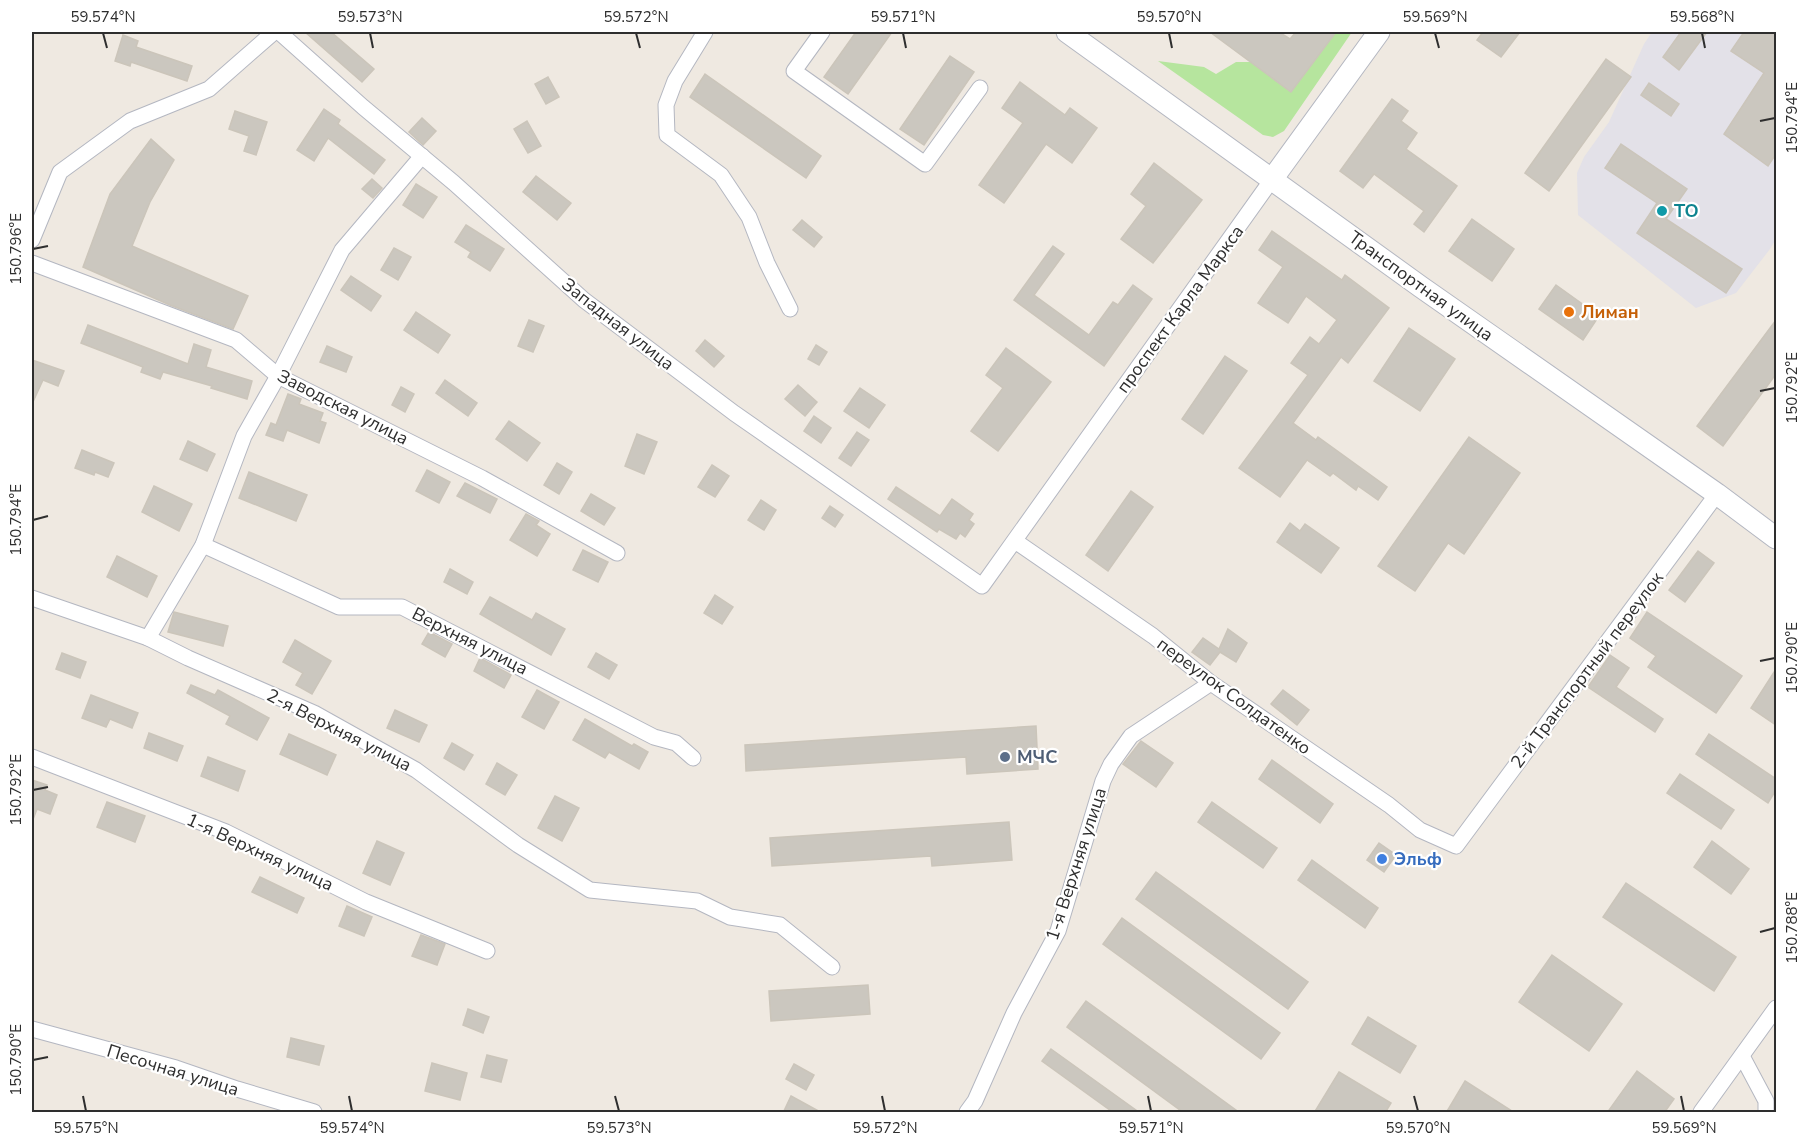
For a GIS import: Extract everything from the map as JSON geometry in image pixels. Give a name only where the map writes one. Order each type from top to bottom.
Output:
[{"type":"main road","name":"Транспортная улица","points":[[1067,32],[1273,178],[1421,287],[1717,494],[1776,538]]},
{"type":"main road","name":"проспект Карла Маркса","points":[[1273,178],[1379,32]]},
{"type":"street","points":[[32,240],[60,172],[130,121],[209,89],[274,32]]},
{"type":"street","name":"Западная улица","points":[[279,32],[594,308],[744,420],[982,586]]},
{"type":"street","points":[[705,32],[675,81],[666,105],[667,135],[721,175],[749,217],[767,263],[790,309]]},
{"type":"street","points":[[822,32],[794,71],[925,164],[980,88]]},
{"type":"street","points":[[148,638],[203,545],[244,435],[278,376],[342,249],[422,156]]},
{"type":"street","name":"проспект Карла Маркса","points":[[982,586],[1273,178]]},
{"type":"street","name":"Заводская улица","points":[[32,262],[236,340],[278,376],[482,478],[617,553]]},
{"type":"street","name":"2-й Транспортный переулок","points":[[1456,846],[1717,494]]},
{"type":"street","name":"переулок Солдатенко","points":[[1015,541],[1154,636],[1211,684],[1389,806],[1420,830],[1456,846]]},
{"type":"street","name":"Верхняя улица","points":[[203,545],[339,607],[402,607],[654,737],[676,743],[693,758]]},
{"type":"street","name":"2-я Верхняя улица","points":[[32,598],[148,638],[314,713],[406,765],[518,845],[590,890],[697,901],[730,917],[780,925],[832,967]]},
{"type":"street","name":"1-я Верхняя улица","points":[[967,1113],[975,1101],[1014,1013],[1059,931],[1102,782],[1111,764],[1131,736],[1211,684]]},
{"type":"street","name":"1-я Верхняя улица","points":[[32,757],[226,832],[366,902],[487,951]]},
{"type":"street","points":[[1701,1113],[1776,1008]]},
{"type":"street","name":"Песочная улица","points":[[32,1029],[176,1068],[314,1113]]},
{"type":"street","points":[[1742,1056],[1766,1101],[1766,1113]]},
{"type":"shaded area","points":[[1652,32],[1776,32],[1776,239],[1736,293],[1696,308],[1578,215],[1577,173],[1584,157],[1609,122],[1644,44]]},
{"type":"green space","points":[[1336,32],[1352,32],[1284,131],[1273,137],[1263,135],[1158,61],[1204,67],[1216,74],[1236,62],[1252,62],[1291,91]]},
{"type":"building","points":[[305,32],[331,32],[374,69],[362,82]]},
{"type":"building","points":[[856,32],[892,32],[848,94],[824,77]]},
{"type":"building","points":[[1210,32],[1279,32],[1290,39],[1296,32],[1336,32],[1291,92]]},
{"type":"building","points":[[1483,32],[1520,32],[1501,57],[1477,40]]},
{"type":"building","points":[[1681,32],[1707,32],[1679,70],[1663,57]]},
{"type":"building","points":[[1744,32],[1776,32],[1776,154],[1768,166],[1724,134],[1764,73],[1731,51]]},
{"type":"building","points":[[123,35],[138,41],[136,47],[192,66],[187,81],[131,62],[130,66],[115,61]]},
{"type":"building","points":[[950,56],[974,72],[924,145],[900,129]]},
{"type":"building","points":[[1606,59],[1631,77],[1549,191],[1525,173]]},
{"type":"building","points":[[705,74],[821,156],[806,178],[690,97]]},
{"type":"building","points":[[548,77],[559,97],[546,104],[535,84]]},
{"type":"building","points":[[1020,82],[1065,115],[1070,108],[1097,128],[1072,163],[1046,144],[1004,203],[979,185],[1023,123],[1002,108]]},
{"type":"building","points":[[1649,83],[1679,104],[1671,116],[1641,95]]},
{"type":"building","points":[[1392,99],[1408,111],[1401,121],[1417,133],[1406,149],[1457,186],[1424,232],[1414,224],[1424,211],[1374,174],[1363,188],[1340,171]]},
{"type":"building","points":[[324,109],[340,120],[338,124],[385,160],[374,174],[328,138],[314,161],[297,150]]},
{"type":"building","points":[[235,111],[267,122],[256,155],[244,151],[249,136],[229,129]]},
{"type":"building","points":[[422,118],[436,131],[423,145],[409,132]]},
{"type":"building","points":[[527,121],[541,146],[528,153],[514,129]]},
{"type":"building","points":[[151,139],[174,160],[150,202],[132,246],[248,296],[233,329],[170,305],[83,267],[110,194]]},
{"type":"building","name":"ТО","points":[[1621,144],[1687,189],[1666,219],[1742,269],[1726,293],[1637,233],[1657,203],[1605,168]]},
{"type":"building","points":[[1154,163],[1202,200],[1153,263],[1121,239],[1146,206],[1131,194]]},
{"type":"building","points":[[536,176],[571,203],[557,220],[523,192]]},
{"type":"building","points":[[372,179],[382,188],[373,198],[362,189]]},
{"type":"building","points":[[416,184],[437,197],[423,218],[403,205]]},
{"type":"building","points":[[1472,219],[1514,249],[1492,281],[1449,251]]},
{"type":"building","points":[[802,220],[822,237],[814,247],[793,230]]},
{"type":"building","points":[[466,225],[504,249],[490,271],[468,257],[471,252],[455,242]]},
{"type":"building","points":[[1272,231],[1342,280],[1345,275],[1389,308],[1348,363],[1341,357],[1293,423],[1316,440],[1318,437],[1387,487],[1378,500],[1358,486],[1356,490],[1333,473],[1330,476],[1307,460],[1280,497],[1239,468],[1308,375],[1291,363],[1310,337],[1319,344],[1337,320],[1306,296],[1288,323],[1258,303],[1283,267],[1259,250]]},
{"type":"building","points":[[1053,246],[1064,254],[1034,295],[1089,335],[1113,302],[1118,305],[1133,285],[1152,299],[1104,366],[1014,300]]},
{"type":"building","points":[[394,248],[411,257],[398,280],[381,270]]},
{"type":"building","points":[[351,276],[381,296],[371,311],[341,290]]},
{"type":"building","name":"Лиман","points":[[1556,285],[1599,316],[1583,340],[1539,309]]},
{"type":"building","points":[[416,312],[450,335],[438,353],[404,330]]},
{"type":"building","points":[[529,320],[544,326],[533,352],[518,346]]},
{"type":"building","points":[[1776,320],[1776,374],[1723,446],[1697,426]]},
{"type":"building","points":[[88,325],[188,364],[194,344],[211,350],[206,367],[252,381],[247,399],[163,372],[160,379],[141,372],[143,367],[81,343]]},
{"type":"building","points":[[1409,328],[1455,359],[1420,411],[1374,381]]},
{"type":"building","points":[[705,340],[724,356],[714,367],[696,351]]},
{"type":"building","points":[[816,345],[827,352],[819,365],[808,359]]},
{"type":"building","points":[[327,346],[352,357],[346,372],[320,362]]},
{"type":"building","points":[[1006,348],[1051,382],[998,451],[971,431],[1003,388],[986,375]]},
{"type":"building","points":[[1225,356],[1247,371],[1203,434],[1182,419]]},
{"type":"building","points":[[32,360],[64,371],[58,386],[43,380],[32,404]]},
{"type":"building","points":[[445,380],[477,403],[468,416],[436,393]]},
{"type":"building","points":[[798,385],[817,402],[805,416],[785,399]]},
{"type":"building","points":[[401,387],[414,394],[405,412],[392,405]]},
{"type":"building","points":[[860,388],[885,405],[869,428],[844,411]]},
{"type":"building","points":[[288,394],[301,399],[299,404],[323,413],[320,421],[326,423],[319,443],[287,430],[283,441],[266,435],[271,423],[276,425]]},
{"type":"building","points":[[814,416],[831,428],[821,443],[804,431]]},
{"type":"building","points":[[509,421],[540,443],[527,461],[496,439]]},
{"type":"building","points":[[857,432],[869,440],[851,466],[839,458]]},
{"type":"building","points":[[637,434],[657,442],[644,474],[625,466]]},
{"type":"building","points":[[1469,437],[1520,473],[1464,554],[1448,543],[1415,591],[1378,566]]},
{"type":"building","points":[[188,441],[215,454],[207,471],[180,459]]},
{"type":"building","points":[[82,450],[114,463],[108,477],[75,468]]},
{"type":"building","points":[[557,463],[572,472],[559,494],[544,485]]},
{"type":"building","points":[[712,465],[729,476],[715,497],[698,487]]},
{"type":"building","points":[[427,470],[450,482],[439,503],[416,491]]},
{"type":"building","points":[[249,472],[307,495],[296,521],[239,498]]},
{"type":"building","points":[[465,483],[497,499],[490,513],[457,496]]},
{"type":"building","points":[[154,486],[192,504],[179,531],[142,512]]},
{"type":"building","points":[[896,487],[940,516],[952,499],[973,514],[969,520],[974,524],[965,537],[960,533],[956,539],[939,529],[937,532],[888,499]]},
{"type":"building","points":[[1131,491],[1153,507],[1108,571],[1086,555]]},
{"type":"building","points":[[591,494],[615,508],[604,525],[581,511]]},
{"type":"building","points":[[761,500],[776,510],[764,530],[748,520]]},
{"type":"building","points":[[830,506],[843,515],[835,527],[822,518]]},
{"type":"building","points":[[526,514],[539,521],[536,525],[550,534],[537,556],[510,540]]},
{"type":"building","points":[[1290,523],[1300,531],[1305,524],[1339,548],[1321,573],[1277,542]]},
{"type":"building","points":[[583,550],[608,562],[598,582],[573,570]]},
{"type":"building","points":[[1698,551],[1714,563],[1685,602],[1669,590]]},
{"type":"building","points":[[117,556],[157,576],[147,597],[107,577]]},
{"type":"building","points":[[450,569],[473,582],[467,594],[444,582]]},
{"type":"building","points":[[715,595],[733,607],[722,624],[704,613]]},
{"type":"building","points":[[490,597],[532,620],[536,613],[565,629],[551,655],[480,614]]},
{"type":"building","points":[[174,612],[228,626],[223,646],[168,632]]},
{"type":"building","points":[[1647,612],[1742,676],[1716,713],[1648,667],[1656,656],[1630,638]]},
{"type":"building","points":[[1228,629],[1247,643],[1236,662],[1220,652],[1210,665],[1192,652],[1203,638],[1219,649]]},
{"type":"building","points":[[429,632],[452,644],[445,657],[422,644]]},
{"type":"building","points":[[295,640],[331,661],[312,694],[296,685],[303,673],[283,662]]},
{"type":"building","points":[[62,653],[86,662],[80,678],[56,669]]},
{"type":"building","points":[[596,653],[617,665],[609,679],[588,667]]},
{"type":"building","points":[[1610,655],[1629,668],[1616,687],[1663,719],[1655,732],[1588,687]]},
{"type":"building","points":[[480,658],[511,675],[504,688],[474,671]]},
{"type":"building","points":[[1776,669],[1776,725],[1751,708]]},
{"type":"building","points":[[191,685],[215,695],[218,690],[269,718],[257,740],[226,724],[230,716],[187,693]]},
{"type":"building","points":[[537,690],[559,702],[544,729],[522,717]]},
{"type":"building","points":[[1283,690],[1309,710],[1297,725],[1271,704]]},
{"type":"building","points":[[91,695],[138,713],[132,728],[110,719],[106,727],[82,718]]},
{"type":"building","points":[[395,710],[427,725],[419,742],[387,728]]},
{"type":"building","points":[[585,719],[632,746],[634,744],[648,752],[639,769],[609,752],[605,758],[573,740]]},
{"type":"building","points":[[1036,726],[1038,769],[967,774],[966,757],[746,771],[745,745]]},
{"type":"building","points":[[149,733],[183,746],[177,761],[144,748]]},
{"type":"building","points":[[289,734],[336,755],[327,775],[280,754]]},
{"type":"building","points":[[1709,734],[1776,779],[1776,790],[1768,803],[1696,754]]},
{"type":"building","points":[[1141,741],[1173,763],[1156,787],[1123,764]]},
{"type":"building","points":[[452,743],[473,755],[464,770],[444,758]]},
{"type":"building","points":[[208,757],[245,771],[238,791],[201,776]]},
{"type":"building","points":[[1272,760],[1333,804],[1320,823],[1259,779]]},
{"type":"building","points":[[497,763],[517,775],[505,795],[486,784]]},
{"type":"building","points":[[1680,774],[1734,810],[1721,829],[1667,793]]},
{"type":"building","points":[[32,780],[47,785],[45,790],[57,795],[50,814],[37,809],[32,822]]},
{"type":"building","points":[[555,796],[579,808],[562,841],[538,828]]},
{"type":"building","points":[[107,802],[145,816],[135,842],[97,827]]},
{"type":"building","points":[[1212,802],[1277,848],[1263,868],[1198,822]]},
{"type":"building","points":[[1009,822],[1012,860],[932,866],[931,856],[772,866],[770,838]]},
{"type":"building","points":[[377,841],[404,853],[390,885],[363,873]]},
{"type":"building","points":[[1712,841],[1749,869],[1731,894],[1694,867]]},
{"type":"building","points":[[1379,843],[1396,855],[1384,872],[1367,860]]},
{"type":"building","points":[[1312,860],[1378,908],[1365,928],[1298,880]]},
{"type":"building","points":[[1156,872],[1308,982],[1288,1009],[1136,899]]},
{"type":"building","points":[[260,877],[304,898],[297,913],[252,892]]},
{"type":"building","points":[[1626,883],[1736,957],[1714,991],[1603,917]]},
{"type":"building","points":[[347,906],[372,917],[364,936],[339,926]]},
{"type":"building","points":[[1122,918],[1280,1033],[1261,1059],[1103,944]]},
{"type":"building","points":[[421,935],[445,944],[437,965],[412,956]]},
{"type":"building","points":[[1552,955],[1622,1004],[1589,1051],[1519,1002]]},
{"type":"building","points":[[868,985],[870,1014],[771,1021],[769,991]]},
{"type":"building","points":[[1086,1001],[1240,1113],[1184,1113],[1067,1027]]},
{"type":"building","points":[[468,1009],[489,1017],[483,1033],[463,1025]]},
{"type":"building","points":[[1368,1017],[1416,1046],[1400,1073],[1352,1044]]},
{"type":"building","points":[[291,1038],[324,1046],[319,1065],[287,1057]]},
{"type":"building","points":[[1051,1049],[1140,1113],[1114,1113],[1042,1061]]},
{"type":"building","points":[[487,1055],[507,1060],[501,1082],[481,1077]]},
{"type":"building","points":[[432,1063],[467,1073],[460,1100],[425,1091]]},
{"type":"building","points":[[794,1064],[814,1075],[806,1090],[786,1079]]},
{"type":"building","points":[[1637,1071],[1674,1099],[1664,1113],[1607,1113]]},
{"type":"building","points":[[1339,1072],[1391,1103],[1385,1113],[1314,1113]]},
{"type":"building","points":[[1465,1081],[1515,1113],[1446,1113]]},
{"type":"building","points":[[791,1096],[822,1113],[783,1113]]},
{"type":"place","name":"ТО","points":[[1662,211]]},
{"type":"place","name":"Лиман","points":[[1569,312]]},
{"type":"place","name":"МЧС","points":[[1005,757]]},
{"type":"place","name":"Эльф","points":[[1382,859]]}]
